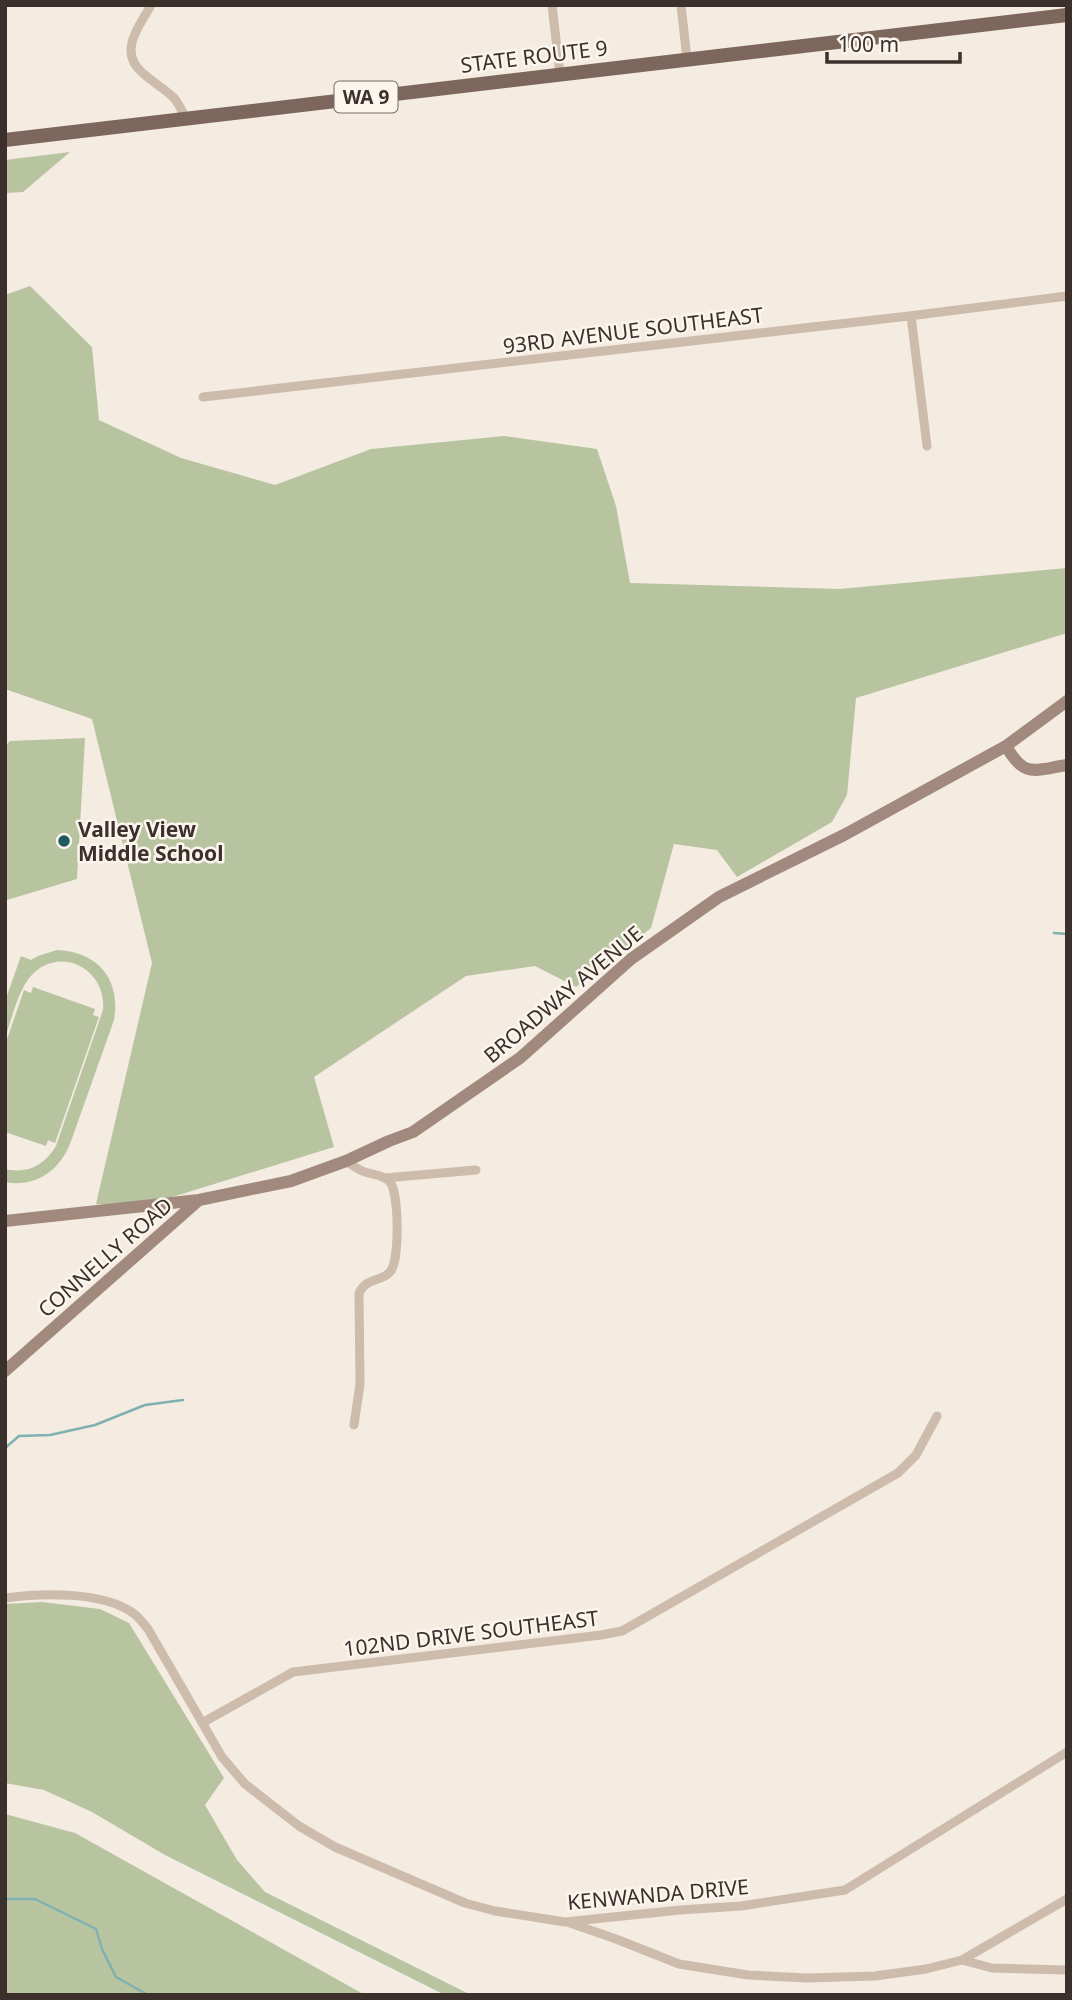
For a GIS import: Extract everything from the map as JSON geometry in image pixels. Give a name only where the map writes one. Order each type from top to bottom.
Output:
[{"type":"main road","name":"STATE ROUTE 9","points":[[5,140],[1067,15]]},
{"type":"street","points":[[151,5],[134,36],[130,52],[135,66],[172,96],[185,117]]},
{"type":"street","points":[[552,5],[560,74]]},
{"type":"street","points":[[681,5],[687,59]]},
{"type":"street","name":"93RD AVENUE SOUTHEAST","points":[[203,397],[1067,296]]},
{"type":"street","points":[[911,316],[927,446]]},
{"type":"street","name":"BROADWAY AVENUE","points":[[5,1221],[199,1200],[292,1181],[413,1132],[520,1058],[631,959],[719,897],[844,835],[1006,746],[1067,701]]},
{"type":"street","points":[[1006,746],[1014,761],[1030,771],[1067,765]]},
{"type":"street","points":[[346,1161],[364,1172],[385,1178],[476,1170]]},
{"type":"street","points":[[354,1425],[360,1384],[359,1293],[363,1284],[390,1272],[396,1255],[393,1189],[385,1178]]},
{"type":"street","name":"CONNELLY ROAD","points":[[5,1371],[199,1200]]},
{"type":"street","name":"102ND DRIVE SOUTHEAST","points":[[202,1723],[293,1672],[601,1635],[622,1630],[898,1473],[916,1455],[937,1416]]},
{"type":"street","name":"KENWANDA DRIVE","points":[[5,1598],[26,1595],[94,1597],[134,1614],[148,1629],[222,1757],[245,1784],[299,1826],[335,1847],[465,1903],[495,1911],[565,1922],[741,1906],[845,1890],[1067,1752]]},
{"type":"street","points":[[565,1922],[616,1938],[679,1964],[748,1975],[807,1978],[875,1976],[926,1969],[962,1960],[1067,1899]]},
{"type":"street","points":[[962,1960],[992,1968],[1067,1970]]},
{"type":"green space","points":[[70,152],[23,192],[5,193],[5,160]]},
{"type":"green space","points":[[30,286],[92,347],[99,420],[181,458],[275,485],[371,449],[504,436],[597,449],[616,506],[630,583],[839,589],[1067,568],[1067,633],[856,698],[847,795],[832,822],[737,877],[717,850],[674,844],[651,928],[576,987],[535,966],[466,976],[314,1077],[334,1147],[140,1207],[96,1204],[152,963],[92,719],[5,689],[5,295]]},
{"type":"green space","points":[[85,738],[77,879],[7,900],[5,746],[10,741]]},
{"type":"green space","points":[[57,950],[84,956],[104,970],[114,992],[114,1020],[65,1154],[53,1169],[36,1180],[5,1182],[5,1169],[34,1167],[46,1159],[56,1146],[103,1010],[102,995],[89,972],[79,965],[54,962],[41,967],[26,983],[18,998],[5,1038],[5,1001],[21,956],[31,960]]},
{"type":"green space","points":[[33,987],[95,1009],[93,1015],[99,1017],[55,1143],[48,1140],[46,1146],[5,1132],[5,1045],[24,990],[31,993]]},
{"type":"green space","points":[[42,1602],[100,1609],[129,1623],[224,1778],[205,1805],[237,1860],[265,1892],[471,1995],[445,1995],[165,1855],[92,1812],[44,1790],[5,1783],[5,1604]]},
{"type":"green space","points":[[5,1814],[75,1833],[365,1995],[5,1995]]},
{"type":"waterway","points":[[1054,933],[1067,934]]},
{"type":"waterway","points":[[5,1448],[19,1436],[50,1435],[95,1425],[145,1405],[183,1400]]},
{"type":"waterway","points":[[5,1899],[35,1899],[96,1929],[102,1949],[116,1977],[148,1995]]},
{"type":"place","name":"Valley View Middle School","points":[[64,841]]}]
